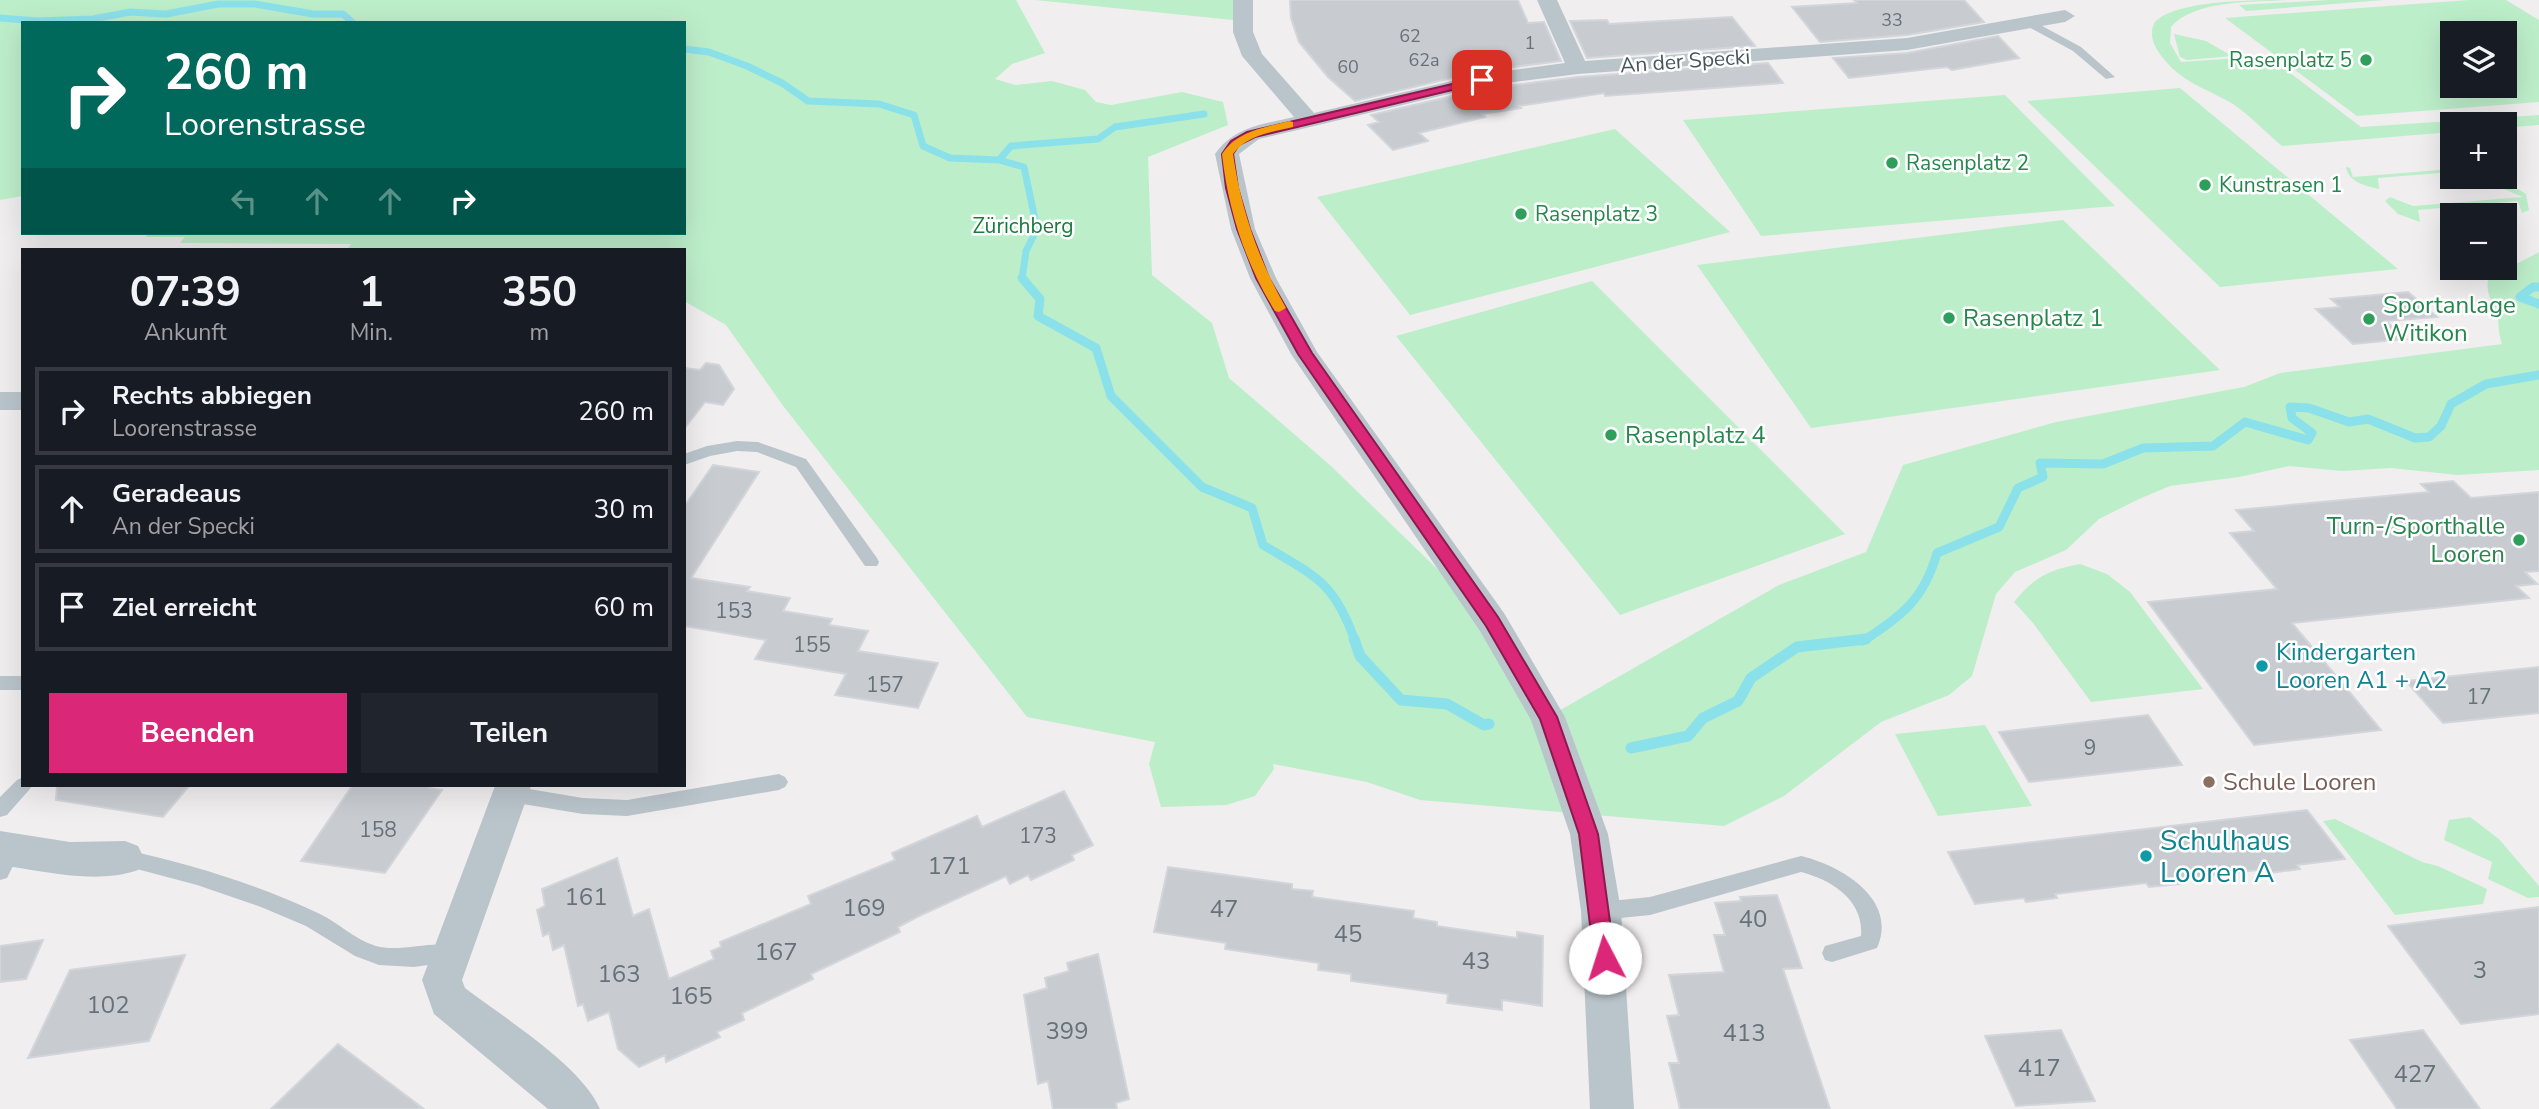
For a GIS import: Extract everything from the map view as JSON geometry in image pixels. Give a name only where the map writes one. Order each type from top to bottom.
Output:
[{"type":"street","points":[[1243,0],[1244,32],[1252,55],[1308,120]]},
{"type":"street","points":[[1547,0],[1578,68]]},
{"type":"street","name":"An der Specki","points":[[1601,911],[1589,834],[1548,717],[1492,622],[1305,354],[1263,278],[1243,229],[1232,188],[1227,154],[1235,143],[1251,134],[1482,80],[1578,68],[1907,44],[2065,16]]},
{"type":"street","points":[[0,401],[21,401]]},
{"type":"street","points":[[512,790],[449,954],[442,980],[448,1000],[551,1082],[579,1109]]},
{"type":"street","points":[[4,856],[125,858]]},
{"type":"street","points":[[1601,911],[1612,1109]]},
{"type":"lane","points":[[2029,23],[2077,49],[2110,77]]},
{"type":"lane","points":[[686,459],[707,451],[737,446],[758,447],[801,463],[871,562]]},
{"type":"lane","points":[[0,683],[21,682]]},
{"type":"lane","points":[[512,790],[583,806],[627,807],[779,782]]},
{"type":"lane","points":[[0,809],[21,787]]},
{"type":"lane","points":[[125,858],[178,870],[273,902],[320,923],[362,950],[379,956],[449,954]]},
{"type":"lane","points":[[1601,911],[1650,906],[1801,864],[1825,868],[1845,881],[1864,902],[1873,926],[1870,942],[1832,953]]},
{"type":"green space","name":"Zürichberg","points":[[0,0],[1016,0],[1045,53],[1012,64],[995,79],[1015,85],[1052,81],[1085,90],[1096,102],[1111,105],[1182,92],[1223,102],[1228,125],[1148,157],[1152,275],[1212,323],[1229,378],[1331,466],[1492,622],[1548,717],[1779,585],[1866,552],[1903,465],[2056,422],[2244,387],[2280,373],[2502,344],[2497,314],[2488,292],[2488,280],[2517,280],[2517,264],[2539,252],[2539,470],[2457,475],[2391,468],[2342,471],[2289,466],[2239,477],[2170,486],[2139,499],[2099,519],[2066,550],[2015,572],[1996,594],[1972,676],[1949,695],[1881,722],[1784,796],[1724,826],[1420,800],[1367,782],[1273,764],[1274,769],[1255,796],[1226,805],[1161,807],[1149,764],[1155,742],[1027,717],[784,407],[726,325],[686,302],[686,248],[348,248],[351,244],[180,243],[185,237],[145,237],[686,235],[686,21],[21,21],[21,196],[0,200]]},
{"type":"green space","points":[[1035,0],[1243,0],[1243,21]]},
{"type":"green space","points":[[2288,0],[2225,4],[2181,18],[2171,27],[2170,43],[2181,62],[2268,56],[2361,127],[2440,122],[2440,133],[2282,146],[2246,113],[2180,75],[2164,59],[2153,41],[2152,28],[2155,22],[2165,15],[2197,5]]},
{"type":"green space","points":[[2384,0],[2246,11],[2239,5]]},
{"type":"green space","name":"Rasenplatz 5","points":[[2469,0],[2506,0],[2539,20],[2539,102],[2357,116],[2225,18]]},
{"type":"green space","points":[[2174,34],[2206,41],[2232,56],[2187,60],[2180,57]]},
{"type":"green space","name":"Kunstrasen 1","points":[[2180,88],[2398,269],[2220,287],[2027,101]]},
{"type":"green space","name":"Rasenplatz 2","points":[[2005,95],[2115,206],[1761,236],[1683,120]]},
{"type":"green space","points":[[2539,115],[2539,125],[2517,127],[2517,116]]},
{"type":"green space","name":"Rasenplatz 3","points":[[1615,129],[1730,232],[1410,315],[1317,197]]},
{"type":"green space","points":[[2346,167],[2350,168],[2353,177],[2440,170],[2440,173],[2378,178],[2379,189],[2363,185],[2354,180]]},
{"type":"green space","points":[[2504,189],[2517,189],[2526,194],[2529,210],[2522,213],[2518,201],[2450,203],[2523,197]]},
{"type":"green space","points":[[2390,197],[2413,206],[2440,204],[2440,208],[2418,210],[2420,222],[2398,214],[2385,201]]},
{"type":"green space","name":"Rasenplatz 1","points":[[2063,220],[2220,370],[1811,428],[1697,265]]},
{"type":"green space","name":"Rasenplatz 4","points":[[1592,281],[1845,534],[1620,615],[1396,336]]},
{"type":"green space","points":[[2080,564],[2107,574],[2130,592],[2203,689],[2091,702],[2033,623],[2014,602],[2028,586],[2043,576]]},
{"type":"green space","points":[[1985,725],[2032,806],[1938,816],[1895,734]]},
{"type":"green space","points":[[2470,817],[2499,839],[2539,886],[2539,897],[2528,898],[2488,879],[2492,862],[2444,840],[2449,820]]},
{"type":"green space","points":[[2335,819],[2422,862],[2438,866],[2487,889],[2483,904],[2395,915],[2323,821]]},
{"type":"building","points":[[1290,0],[1518,0],[1528,23],[1544,22],[1561,61],[1481,71],[1355,101],[1328,77],[1299,42],[1291,18]]},
{"type":"building","points":[[1854,0],[1964,0],[1984,22],[1907,35],[1820,42],[1792,7],[1857,3]]},
{"type":"building","points":[[1732,17],[1755,46],[1587,58],[1570,21],[1607,20],[1609,24]]},
{"type":"building","points":[[1998,36],[2019,58],[1952,70],[1947,67],[1849,78],[1833,58],[1907,53]]},
{"type":"building","points":[[1768,63],[1783,83],[1605,96],[1604,93],[1519,106],[1521,108],[1482,114],[1485,117],[1419,133],[1428,141],[1393,150],[1368,125],[1379,122],[1371,115],[1482,89],[1578,77]]},
{"type":"building","name":"Sportanlage Witikon","points":[[2408,292],[2437,317],[2386,321],[2406,339],[2353,344],[2316,309],[2340,307],[2331,299]]},
{"type":"building","points":[[706,363],[719,365],[734,389],[723,405],[705,402],[686,426],[686,368],[700,370]]},
{"type":"building","points":[[713,465],[759,472],[691,578],[750,587],[747,591],[790,598],[783,611],[832,619],[829,625],[868,631],[858,651],[938,663],[918,708],[835,695],[846,674],[755,659],[766,640],[686,626],[686,504]]},
{"type":"building","points":[[2453,481],[2471,498],[2539,492],[2539,571],[2525,572],[2537,584],[2516,586],[2529,598],[2292,623],[2381,730],[2254,745],[2148,602],[2277,589],[2230,533],[2254,531],[2236,510],[2429,492],[2421,484]]},
{"type":"building","points":[[2539,667],[2539,713],[2443,723],[2406,681]]},
{"type":"building","points":[[2148,715],[2182,765],[2029,782],[1999,732]]},
{"type":"building","points":[[57,787],[188,787],[163,817],[56,800]]},
{"type":"building","points":[[351,787],[430,787],[442,790],[385,873],[301,861]]},
{"type":"building","points":[[1064,791],[1093,845],[1072,855],[1074,860],[1031,880],[1028,875],[1010,884],[1006,876],[919,916],[898,927],[900,932],[811,974],[813,979],[742,1013],[744,1020],[717,1032],[720,1037],[666,1062],[665,1055],[639,1067],[618,1049],[609,1012],[588,1021],[583,1004],[578,1006],[564,945],[553,950],[549,933],[543,936],[537,910],[545,906],[542,889],[617,858],[633,916],[649,909],[669,979],[714,959],[711,951],[721,947],[720,942],[811,904],[808,896],[895,860],[892,853],[977,816],[982,827]]},
{"type":"building","name":"Schulhaus Looren A","points":[[2307,810],[2345,859],[2297,865],[2300,869],[2270,873],[2267,869],[2177,879],[2180,884],[2149,887],[2146,883],[2055,894],[2057,898],[2026,902],[2024,898],[1975,904],[1948,852]]},
{"type":"building","points":[[1168,867],[1292,884],[1292,889],[1313,891],[1312,897],[1414,911],[1413,918],[1437,922],[1437,926],[1517,938],[1517,932],[1543,936],[1542,1006],[1502,1000],[1502,1010],[1447,1003],[1448,994],[1351,981],[1351,974],[1318,970],[1319,963],[1225,949],[1226,943],[1154,932]]},
{"type":"building","points":[[1777,895],[1802,968],[1783,969],[1830,1109],[1680,1109],[1669,1063],[1679,1063],[1667,1016],[1679,1015],[1669,975],[1724,972],[1714,935],[1725,935],[1715,903],[1741,901],[1740,897]]},
{"type":"building","points":[[2539,907],[2539,1014],[2461,1024],[2388,926]]},
{"type":"building","points":[[43,940],[26,979],[0,982],[0,946]]},
{"type":"building","points":[[1098,954],[1129,1099],[1116,1103],[1117,1109],[1053,1109],[1048,1081],[1038,1084],[1024,995],[1047,988],[1045,978],[1069,971],[1067,963]]},
{"type":"building","points":[[185,955],[149,1041],[28,1058],[70,970]]},
{"type":"building","points":[[2061,1030],[2095,1101],[2016,1106],[1985,1036]]},
{"type":"building","points":[[2423,1030],[2480,1109],[2397,1109],[2350,1040]]},
{"type":"building","points":[[338,1044],[424,1109],[271,1109]]},
{"type":"waterway","points":[[38,21],[93,19],[130,12],[166,14],[218,4],[255,4],[313,14],[343,14],[351,21]]},
{"type":"waterway","points":[[0,18],[38,21]]},
{"type":"waterway","points":[[686,49],[709,52],[747,66],[782,83],[808,101],[879,104],[914,115],[923,146],[950,158],[999,160]]},
{"type":"waterway","points":[[999,160],[1011,146],[1098,139],[1115,127],[1204,114]]},
{"type":"waterway","points":[[999,160],[1024,167],[1037,229],[1026,251],[1022,278]]},
{"type":"waterway","points":[[1022,278],[1040,299],[1038,316],[1096,348],[1111,396],[1202,487],[1252,508],[1263,545],[1321,582],[1339,605],[1355,641]]},
{"type":"waterway","points":[[2539,287],[2533,287],[2520,297],[2539,304]]},
{"type":"waterway","points":[[1866,639],[1910,605],[1925,583],[1937,553],[1999,527],[2018,488],[2043,477],[2040,463],[2103,464],[2143,448],[2213,446],[2245,422],[2308,440],[2312,433],[2292,418],[2290,407],[2309,408],[2349,422],[2368,419],[2415,438],[2429,437],[2441,426],[2451,404],[2486,384],[2539,375]]},
{"type":"waterway","points":[[1354,639],[1360,656],[1401,700],[1447,704],[1484,725],[1489,724]]},
{"type":"waterway","points":[[1631,748],[1688,736],[1703,718],[1738,701],[1751,678],[1797,647],[1866,639]]},
{"type":"slow traffic","points":[[1279,308],[1263,278],[1243,229],[1232,188],[1227,154],[1235,143],[1251,134],[1289,124]]},
{"type":"place","name":"Rasenplatz 5","points":[[2366,60]]},
{"type":"place","name":"Rasenplatz 2","points":[[1892,163]]},
{"type":"place","name":"Kunstrasen 1","points":[[2205,185]]},
{"type":"place","name":"Rasenplatz 3","points":[[1521,214]]},
{"type":"place","name":"Rasenplatz 1","points":[[1949,318]]},
{"type":"place","name":"Sportanlage Witikon","points":[[2369,319]]},
{"type":"place","name":"Rasenplatz 4","points":[[1611,435]]},
{"type":"place","name":"Turn-/Sporthalle Looren","points":[[2519,540]]},
{"type":"place","name":"Kindergarten Looren A1 + A2","points":[[2262,666]]},
{"type":"place","name":"Schule Looren","points":[[2209,782]]},
{"type":"place","name":"Schulhaus Looren A","points":[[2146,856]]},
{"type":"route","points":[[1482,80],[1251,134],[1235,143],[1227,154],[1232,188],[1243,229],[1263,278],[1305,354],[1492,622],[1548,717],[1589,834],[1605,958]]}]
